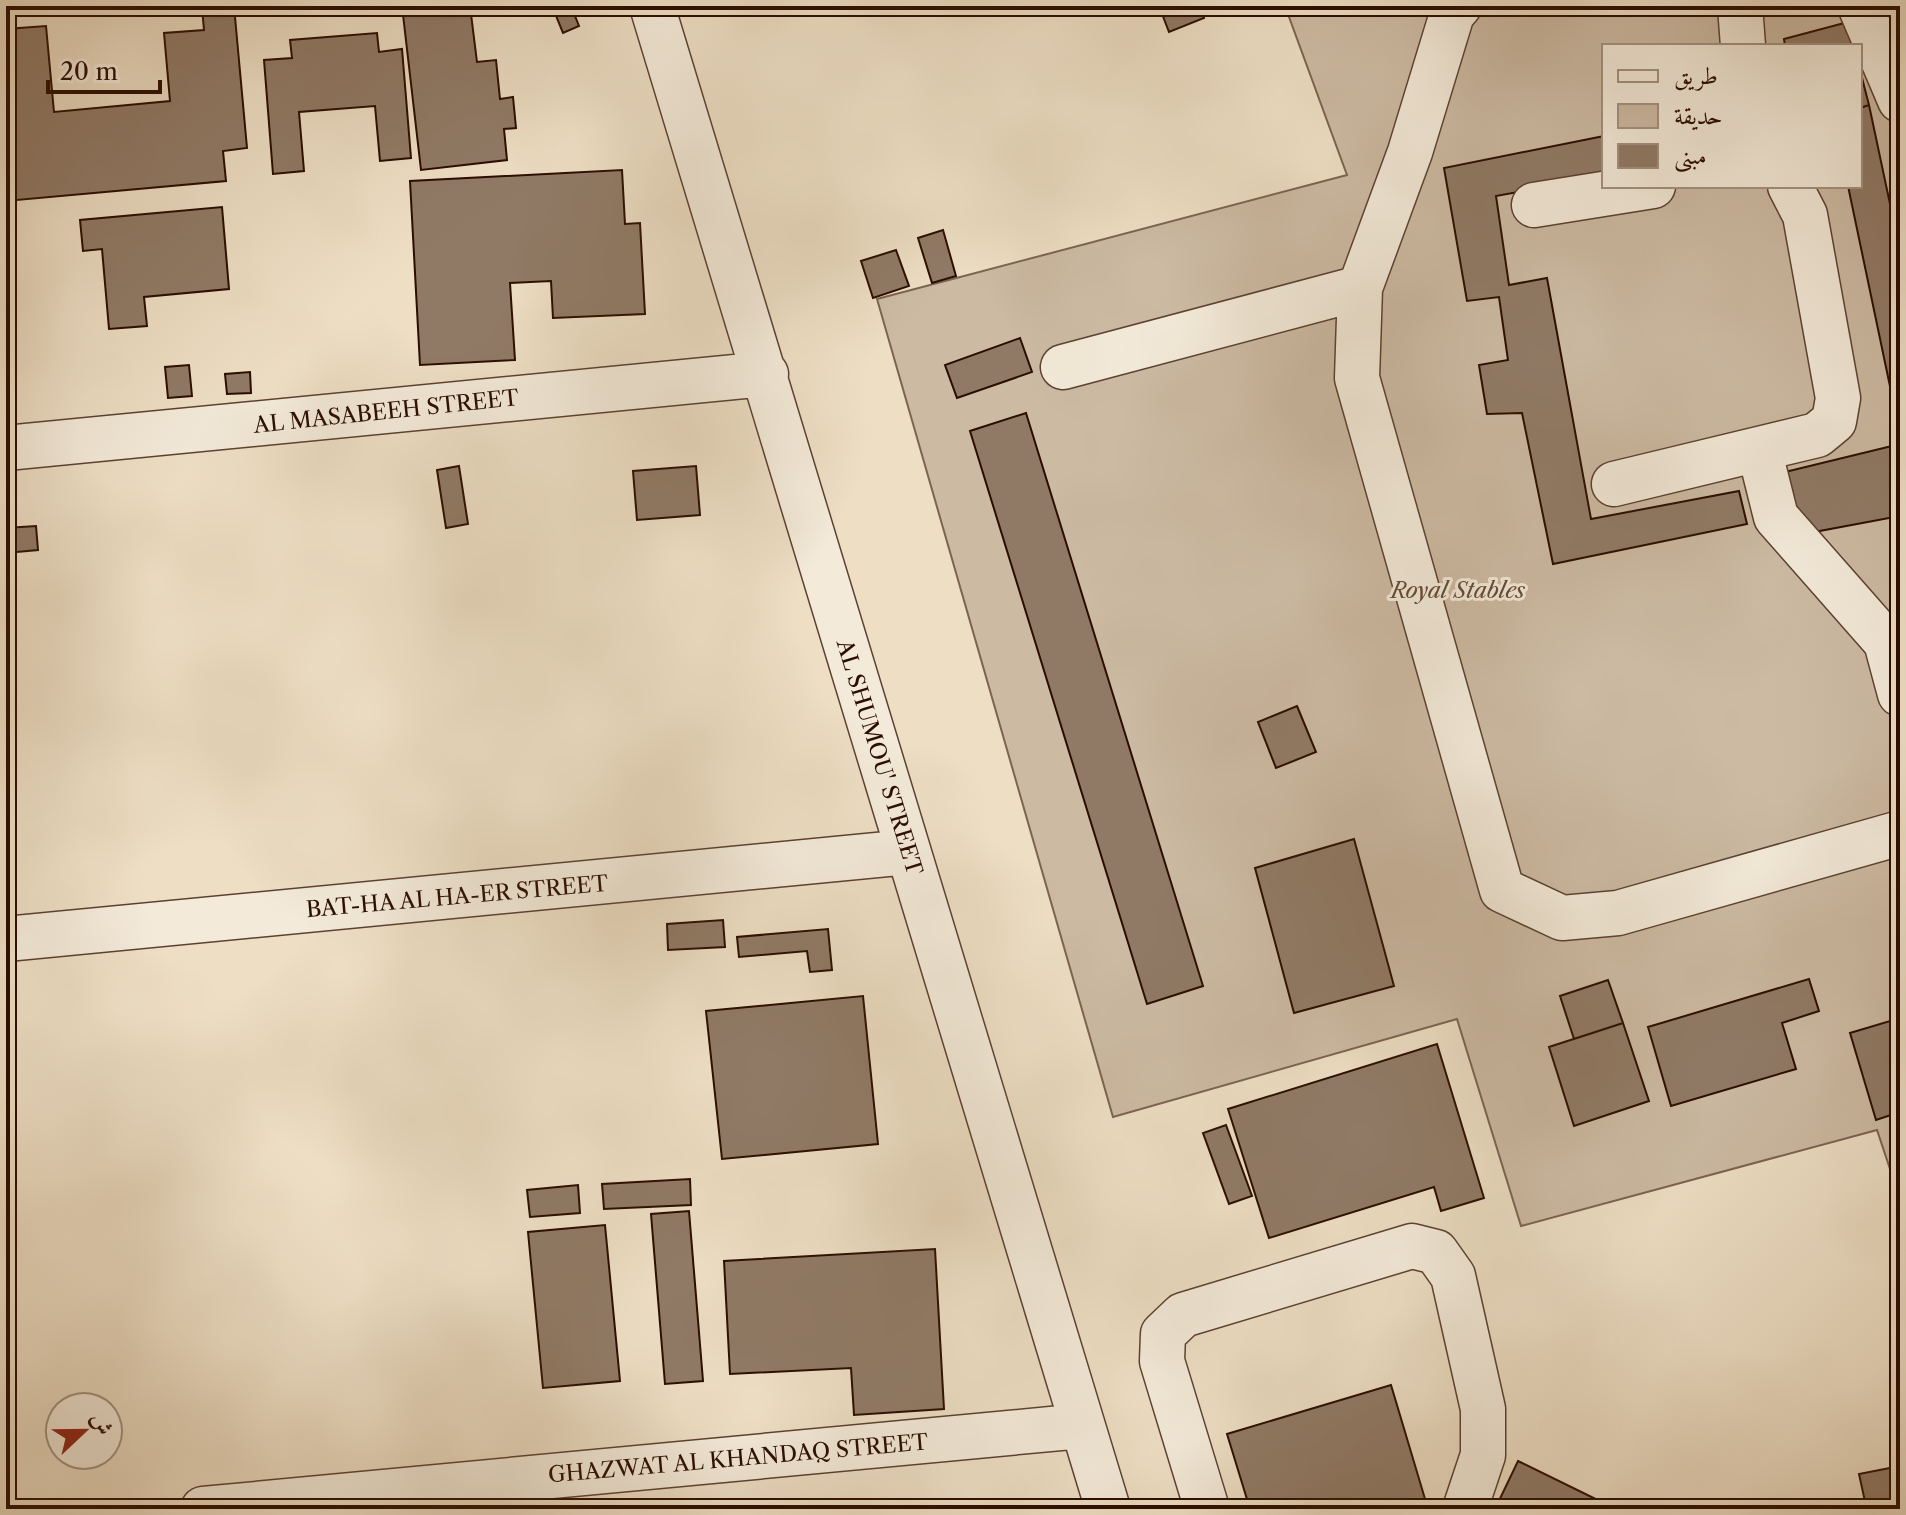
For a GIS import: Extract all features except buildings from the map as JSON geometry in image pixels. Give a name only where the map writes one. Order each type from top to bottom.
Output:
[{"type":"street","name":"AL SHUMOU' STREET","points":[[652,6],[1108,1509]]},
{"type":"street","points":[[1459,6],[1452,14],[1410,152],[1360,288],[1357,378],[1502,890],[1562,918],[1618,913],[1900,833]]},
{"type":"street","points":[[1740,6],[1743,44]]},
{"type":"street","points":[[1860,6],[1900,100]]},
{"type":"street","points":[[1534,205],[1640,188]]},
{"type":"street","points":[[1614,484],[1827,430],[1839,410],[1805,215],[1800,198],[1792,188]]},
{"type":"street","points":[[1063,367],[1360,288]]},
{"type":"street","name":"AL MASABEEH STREET","points":[[6,448],[766,374]]},
{"type":"street","points":[[1759,449],[1776,517],[1886,642],[1900,694]]},
{"type":"street","name":"BAT-HA AL HA-ER STREET","points":[[6,939],[908,852]]},
{"type":"street","points":[[1207,1509],[1162,1361],[1163,1334],[1183,1315],[1412,1246],[1436,1252],[1453,1276],[1483,1409],[1483,1455],[1465,1509]]},
{"type":"street","name":"GHAZWAT AL KHANDAQ STREET","points":[[203,1509],[1082,1426]]},
{"type":"green space","name":"Royal Stables","points":[[1285,6],[1900,6],[1900,1199],[1877,1130],[1521,1226],[1457,1019],[1113,1117],[877,299],[1347,175]]}]
